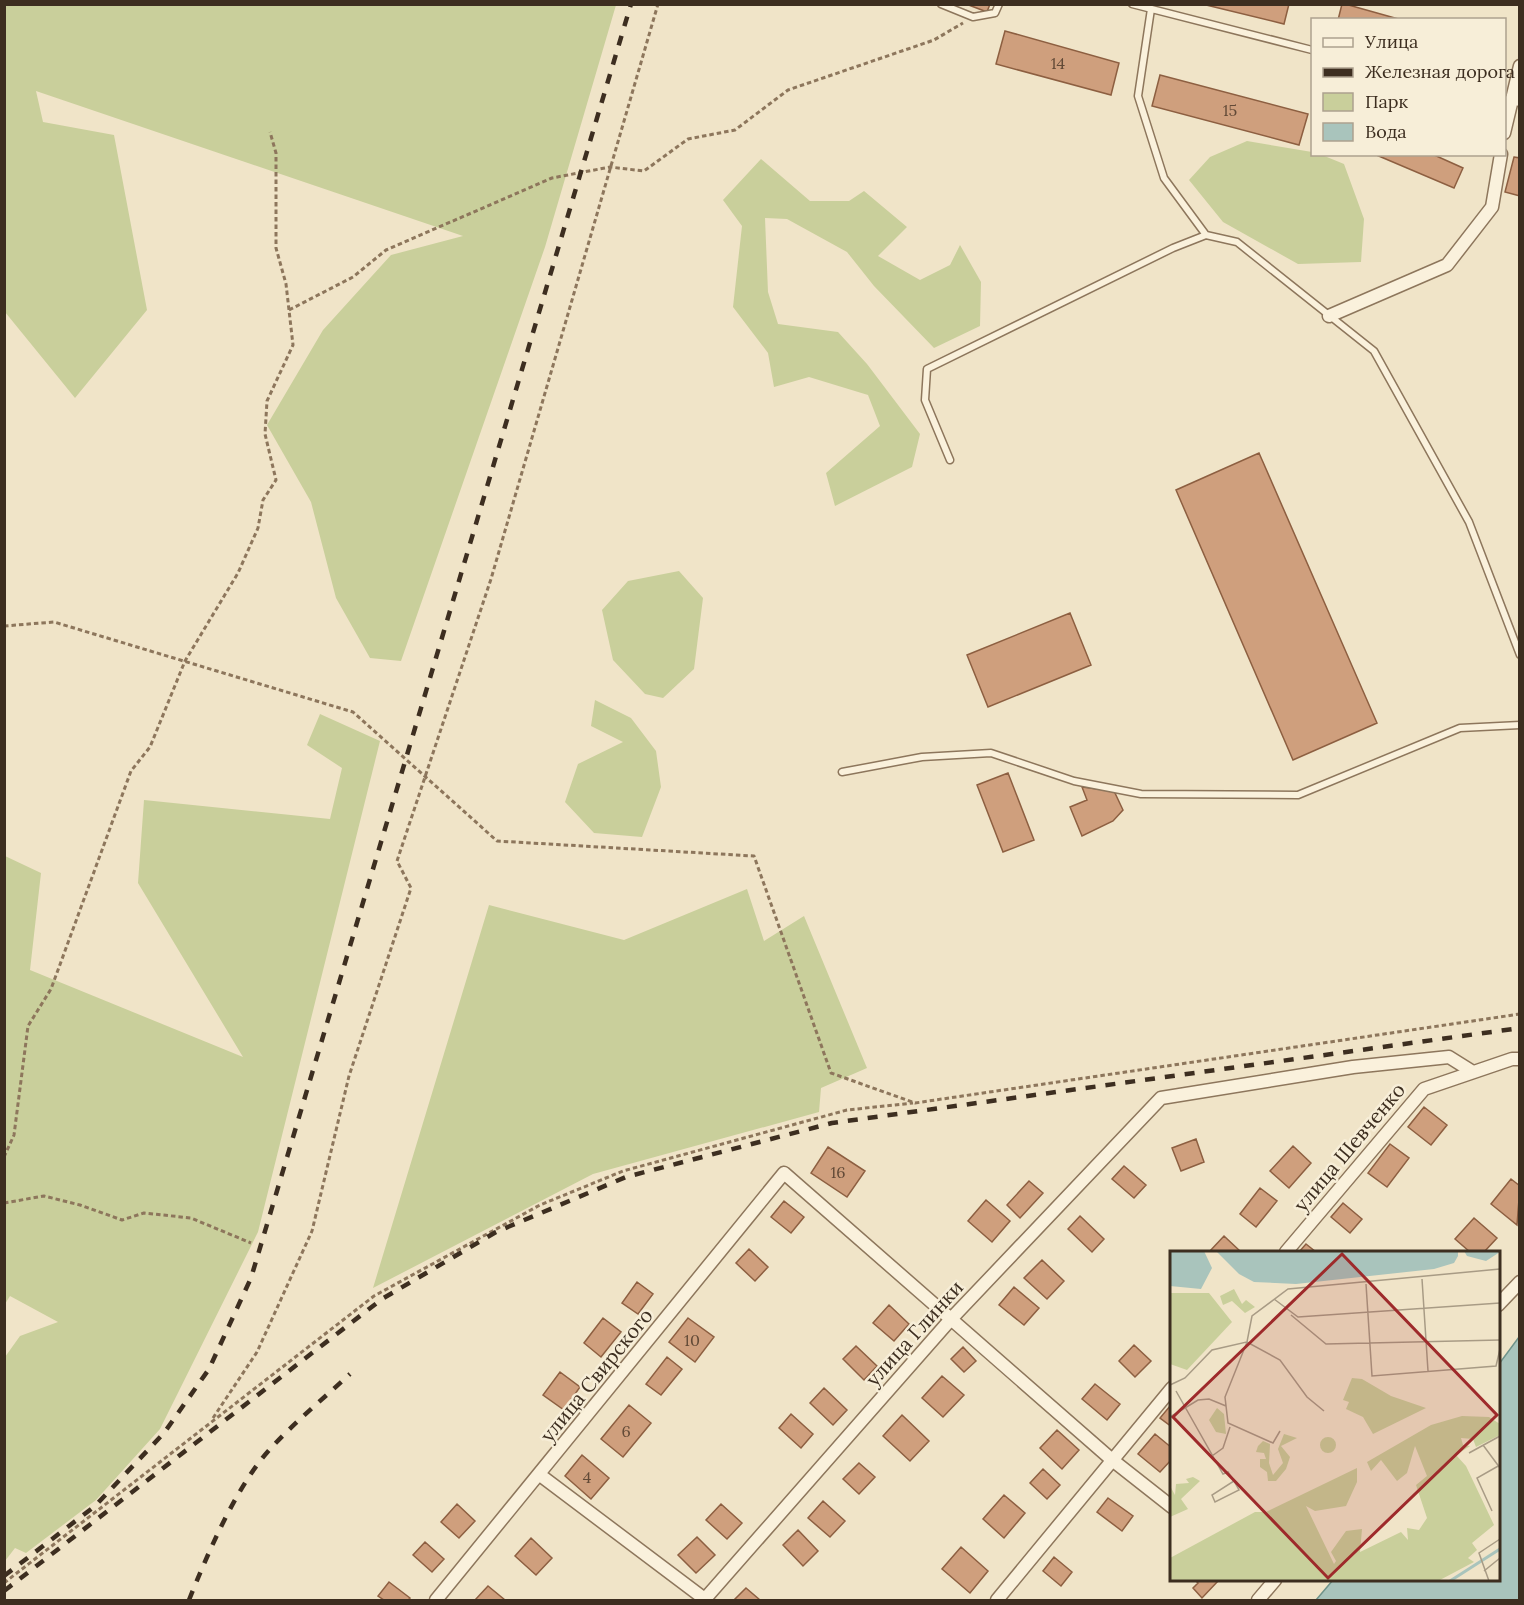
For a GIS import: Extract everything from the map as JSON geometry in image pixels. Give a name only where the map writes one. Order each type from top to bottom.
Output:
[{"type":"street","points":[[1506,124],[1520,66]]},
{"type":"street","points":[[1329,316],[1447,265],[1492,207],[1501,156]]},
{"type":"street","name":"улица Глинки","points":[[705,1600],[951,1319],[1161,1098],[1353,1067],[1449,1057],[1473,1072]]},
{"type":"street","name":"улица Шевченко","points":[[1287,1251],[1424,1089],[1512,1059],[1520,1059]]},
{"type":"street","name":"улица Свирского","points":[[436,1600],[784,1173],[951,1319]]},
{"type":"street","points":[[1500,1303],[1520,1282]]},
{"type":"street","points":[[951,1319],[1111,1460],[1170,1505]]},
{"type":"street","points":[[997,1600],[1170,1390]]},
{"type":"street","points":[[540,1475],[705,1600]]},
{"type":"street","points":[[1258,1600],[1270,1581]]},
{"type":"lane","points":[[941,4],[973,17],[995,13],[999,4]]},
{"type":"lane","points":[[1132,4],[1311,50]]},
{"type":"lane","points":[[1151,9],[1138,96],[1164,178],[1206,235]]},
{"type":"lane","points":[[950,460],[926,400],[927,369],[1173,248],[1206,235],[1236,242],[1374,351],[1469,522],[1520,655]]},
{"type":"lane","points":[[842,772],[922,757],[991,753],[1074,781],[1141,794],[1298,795],[1460,728],[1520,725]]},
{"type":"path","points":[[213,1418],[257,1352],[312,1231],[349,1076],[411,888],[397,861],[491,579],[658,4]]},
{"type":"path","points":[[289,310],[353,277],[386,250],[463,215],[552,178],[610,167],[644,171],[688,139],[735,130],[788,90],[934,40],[973,17]]},
{"type":"path","points":[[4,1157],[14,1135],[28,1026],[51,989],[131,771],[150,747],[185,661],[238,573],[258,528],[263,500],[276,480],[265,434],[267,401],[293,345],[289,310],[276,248],[276,153],[270,132]]},
{"type":"path","points":[[4,626],[54,622],[353,711],[497,841],[754,856],[831,1073],[915,1103]]},
{"type":"path","points":[[4,1583],[213,1418],[374,1296],[540,1205],[623,1171],[847,1110],[915,1103],[1520,1014]]},
{"type":"path","points":[[4,1203],[44,1196],[80,1205],[122,1220],[144,1213],[191,1218],[251,1243]]},
{"type":"green space","points":[[4,5],[616,5],[545,247],[401,661],[370,658],[336,598],[311,502],[267,425],[323,330],[391,255],[463,236],[36,91],[43,122],[114,135],[147,310],[75,398],[5,312]]},
{"type":"green space","points":[[1247,141],[1311,152],[1311,156],[1324,156],[1344,164],[1364,219],[1361,262],[1298,264],[1223,222],[1189,180],[1210,157]]},
{"type":"green space","points":[[761,159],[810,201],[849,201],[864,191],[907,227],[878,256],[920,280],[950,265],[960,245],[981,282],[980,326],[934,348],[874,286],[847,252],[787,219],[765,218],[768,292],[778,324],[838,332],[867,364],[920,434],[912,467],[835,506],[826,473],[880,426],[868,395],[809,377],[774,387],[768,353],[733,307],[742,226],[723,200]]},
{"type":"green space","points":[[679,571],[703,598],[694,669],[663,698],[645,694],[613,660],[602,610],[628,581]]},
{"type":"green space","points":[[595,700],[631,718],[656,751],[661,787],[642,837],[594,833],[565,802],[578,764],[623,742],[591,726]]},
{"type":"green space","points":[[320,714],[380,741],[258,1232],[160,1429],[96,1500],[26,1553],[15,1548],[5,1561],[5,1357],[20,1336],[58,1322],[10,1296],[5,1304],[5,856],[41,873],[30,970],[243,1057],[138,883],[144,800],[330,819],[342,768],[307,745]]},
{"type":"green space","points":[[747,889],[764,941],[804,916],[867,1068],[821,1088],[819,1112],[593,1174],[373,1288],[489,905],[624,940]]},
{"type":"water","points":[[1519,1337],[1519,1600],[1316,1600],[1332,1581],[1500,1581],[1500,1363]]},
{"type":"building","points":[[966,4],[990,4],[987,12]]},
{"type":"building","points":[[1202,4],[1289,4],[1284,24]]},
{"type":"building","points":[[1342,4],[1345,4],[1395,18],[1338,18]]},
{"type":"building","points":[[1005,31],[1119,63],[1111,95],[996,64]]},
{"type":"building","points":[[1160,75],[1308,114],[1299,145],[1152,106]]},
{"type":"building","points":[[1379,156],[1436,156],[1463,168],[1454,188]]},
{"type":"building","points":[[1514,157],[1520,158],[1520,196],[1505,192]]},
{"type":"building","points":[[1259,453],[1377,723],[1293,760],[1176,490]]},
{"type":"building","points":[[1070,613],[1091,665],[988,707],[967,655]]},
{"type":"building","points":[[1008,773],[1034,840],[1003,852],[977,785]]},
{"type":"building","points":[[1082,787],[1114,791],[1123,810],[1113,821],[1082,836],[1070,807],[1087,800]]},
{"type":"building","points":[[1424,1107],[1447,1125],[1431,1145],[1408,1127]]},
{"type":"building","points":[[1196,1139],[1204,1162],[1181,1171],[1172,1148]]},
{"type":"building","points":[[1390,1144],[1409,1158],[1387,1187],[1368,1173]]},
{"type":"building","points":[[1293,1146],[1311,1163],[1289,1188],[1270,1171]]},
{"type":"building","points":[[828,1147],[865,1171],[847,1197],[811,1173]]},
{"type":"building","points":[[1124,1166],[1146,1185],[1134,1198],[1112,1179]]},
{"type":"building","points":[[1511,1179],[1520,1186],[1517,1225],[1491,1204]]},
{"type":"building","points":[[1029,1181],[1043,1193],[1020,1218],[1007,1205]]},
{"type":"building","points":[[1260,1188],[1277,1201],[1256,1227],[1240,1214]]},
{"type":"building","points":[[986,1200],[1010,1221],[992,1242],[968,1221]]},
{"type":"building","points":[[784,1201],[804,1217],[791,1233],[771,1217]]},
{"type":"building","points":[[1343,1203],[1362,1219],[1350,1233],[1331,1217]]},
{"type":"building","points":[[1080,1216],[1104,1239],[1092,1252],[1068,1229]]},
{"type":"building","points":[[1474,1218],[1497,1238],[1485,1251],[1469,1251],[1455,1239]]},
{"type":"building","points":[[1224,1236],[1240,1251],[1210,1251]]},
{"type":"building","points":[[1306,1244],[1315,1251],[1300,1251]]},
{"type":"building","points":[[749,1249],[768,1267],[755,1281],[736,1263]]},
{"type":"building","points":[[1042,1260],[1064,1281],[1047,1299],[1024,1278]]},
{"type":"building","points":[[637,1282],[653,1294],[638,1314],[622,1303]]},
{"type":"building","points":[[1014,1287],[1039,1308],[1024,1325],[999,1305]]},
{"type":"building","points":[[889,1305],[909,1324],[894,1341],[873,1323]]},
{"type":"building","points":[[603,1318],[621,1332],[601,1357],[584,1343]]},
{"type":"building","points":[[688,1318],[714,1337],[695,1362],[669,1342]]},
{"type":"building","points":[[1134,1345],[1151,1361],[1135,1377],[1119,1361]]},
{"type":"building","points":[[856,1346],[877,1366],[864,1380],[843,1359]]},
{"type":"building","points":[[963,1347],[976,1361],[964,1372],[951,1359]]},
{"type":"building","points":[[667,1357],[682,1369],[661,1395],[646,1384]]},
{"type":"building","points":[[560,1372],[580,1387],[564,1410],[543,1395]]},
{"type":"building","points":[[942,1376],[964,1395],[943,1417],[922,1398]]},
{"type":"building","points":[[1095,1384],[1120,1404],[1107,1420],[1082,1399]]},
{"type":"building","points":[[824,1388],[847,1410],[833,1425],[810,1403]]},
{"type":"building","points":[[629,1405],[651,1423],[623,1457],[601,1439]]},
{"type":"building","points":[[1170,1406],[1170,1426],[1160,1418]]},
{"type":"building","points":[[791,1414],[813,1434],[801,1448],[779,1428]]},
{"type":"building","points":[[902,1415],[929,1441],[910,1461],[883,1436]]},
{"type":"building","points":[[1057,1430],[1079,1450],[1062,1469],[1040,1448]]},
{"type":"building","points":[[1155,1434],[1170,1446],[1170,1461],[1160,1472],[1138,1454]]},
{"type":"building","points":[[582,1455],[609,1478],[591,1499],[565,1476]]},
{"type":"building","points":[[859,1463],[875,1477],[859,1494],[843,1479]]},
{"type":"building","points":[[1043,1469],[1060,1485],[1047,1499],[1030,1483]]},
{"type":"building","points":[[1004,1495],[1025,1513],[1004,1538],[983,1519]]},
{"type":"building","points":[[1108,1498],[1133,1516],[1122,1531],[1097,1512]]},
{"type":"building","points":[[823,1501],[845,1521],[830,1537],[808,1518]]},
{"type":"building","points":[[457,1504],[475,1521],[459,1538],[441,1522]]},
{"type":"building","points":[[721,1504],[742,1523],[727,1539],[706,1520]]},
{"type":"building","points":[[798,1530],[818,1551],[803,1566],[783,1545]]},
{"type":"building","points":[[697,1537],[715,1555],[696,1573],[678,1555]]},
{"type":"building","points":[[531,1538],[552,1558],[536,1575],[515,1556]]},
{"type":"building","points":[[425,1542],[444,1559],[432,1572],[413,1555]]},
{"type":"building","points":[[961,1547],[988,1571],[970,1593],[942,1569]]},
{"type":"building","points":[[1054,1557],[1072,1572],[1061,1586],[1043,1571]]},
{"type":"building","points":[[1196,1581],[1218,1581],[1202,1598],[1193,1588],[1198,1583]]},
{"type":"building","points":[[389,1582],[410,1598],[408,1600],[384,1600],[378,1596]]},
{"type":"building","points":[[488,1586],[505,1600],[475,1600]]},
{"type":"building","points":[[746,1588],[760,1600],[734,1600]]},
{"type":"railway","points":[[4,1576],[95,1506],[164,1433],[209,1369],[251,1278],[631,4]]},
{"type":"railway","points":[[4,1591],[382,1299],[496,1232],[626,1177],[832,1123],[1520,1028]]},
{"type":"railway","points":[[189,1600],[224,1520],[259,1462],[291,1428],[350,1374]]}]
